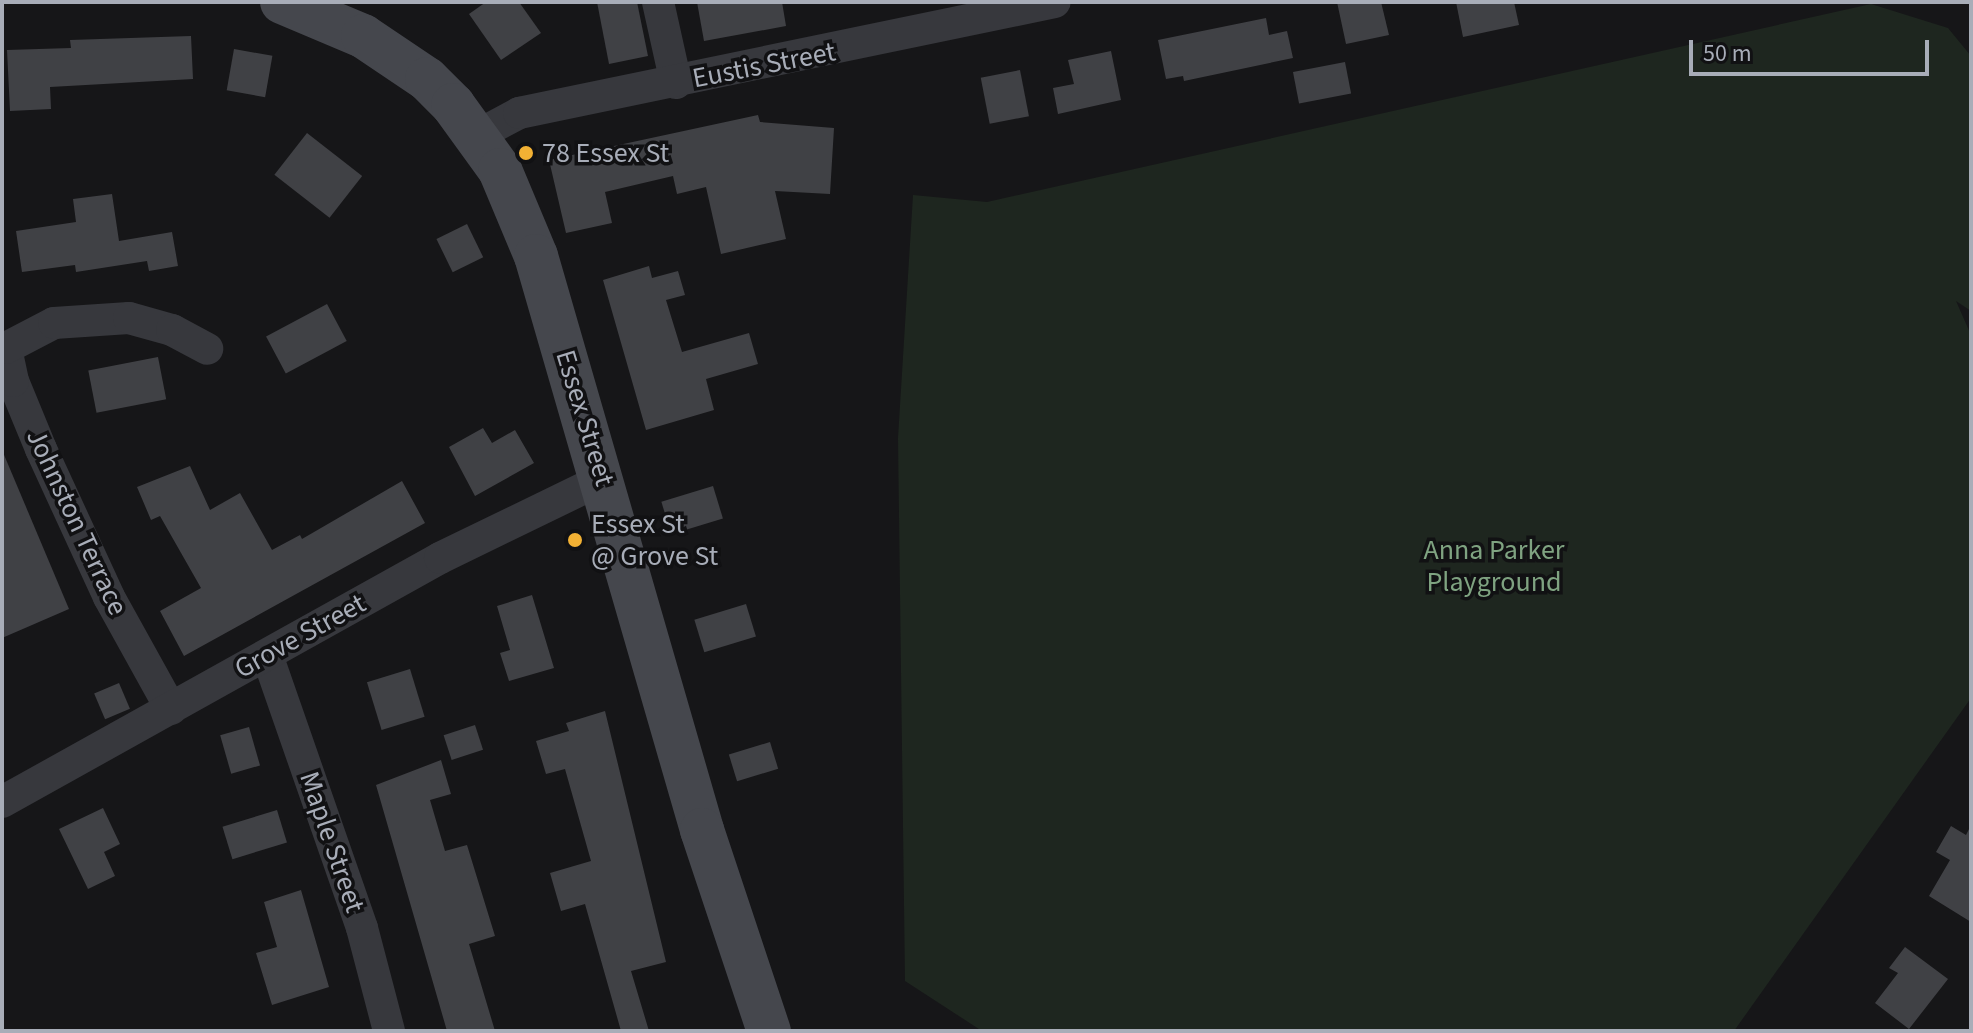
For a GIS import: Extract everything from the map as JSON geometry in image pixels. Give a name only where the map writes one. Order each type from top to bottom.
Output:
[{"type":"main road","name":"Essex Street","points":[[282,2],[363,36],[427,79],[478,135],[525,227],[603,479],[706,844],[769,1031]]},
{"type":"street","points":[[658,2],[676,83]]},
{"type":"street","name":"Eustis Street","points":[[478,135],[519,113],[676,83],[958,14],[1055,2]]},
{"type":"street","name":"Johnston Terrace","points":[[171,709],[109,597],[47,463],[13,381],[6,348],[54,323],[129,318],[172,330],[207,349]]},
{"type":"street","name":"Grove Street","points":[[2,802],[440,558],[603,479]]},
{"type":"street","name":"Maple Street","points":[[267,655],[362,928],[389,1031]]},
{"type":"green space","name":"Anna Parker Playground","points":[[1871,4],[1948,28],[1971,56],[1971,311],[1956,301],[1971,335],[1971,698],[1734,1031],[982,1031],[905,981],[898,438],[913,195],[987,202]]},
{"type":"building","points":[[486,2],[519,2],[541,33],[501,60],[469,14]]},
{"type":"building","points":[[597,2],[637,2],[648,56],[609,64]]},
{"type":"building","points":[[697,2],[782,2],[786,26],[704,41]]},
{"type":"building","points":[[1337,2],[1381,2],[1389,35],[1346,44]]},
{"type":"building","points":[[1456,2],[1514,2],[1519,25],[1463,37]]},
{"type":"building","points":[[1266,18],[1269,35],[1287,31],[1293,58],[1184,81],[1183,76],[1166,79],[1158,40]]},
{"type":"building","points":[[191,36],[193,79],[50,87],[51,109],[10,111],[7,50],[71,48],[70,40]]},
{"type":"building","points":[[234,49],[272,56],[265,97],[227,90]]},
{"type":"building","points":[[1111,51],[1121,100],[1058,114],[1053,88],[1074,84],[1068,60]]},
{"type":"building","points":[[1345,62],[1351,93],[1299,104],[1293,72]]},
{"type":"building","points":[[1020,70],[1029,116],[990,124],[981,78]]},
{"type":"building","points":[[758,115],[760,122],[834,128],[830,194],[775,191],[786,239],[721,254],[706,187],[677,194],[673,176],[605,192],[612,223],[566,233],[549,160]]},
{"type":"building","points":[[307,133],[362,176],[330,218],[274,175]]},
{"type":"building","points":[[112,194],[119,241],[172,232],[178,266],[149,271],[147,261],[76,272],[75,265],[22,272],[16,231],[76,222],[73,199]]},
{"type":"building","points":[[467,224],[483,257],[453,272],[436,239]]},
{"type":"building","points":[[649,266],[652,278],[678,271],[685,295],[666,300],[682,352],[749,333],[758,364],[706,379],[714,410],[646,430],[603,280]]},
{"type":"building","points":[[327,304],[347,341],[286,373],[266,336]]},
{"type":"building","points":[[158,357],[166,399],[97,413],[88,371]]},
{"type":"building","points":[[483,428],[492,443],[515,430],[534,463],[475,496],[449,447]]},
{"type":"building","points":[[2,450],[69,609],[2,638]]},
{"type":"building","points":[[190,466],[210,510],[240,493],[272,550],[300,535],[302,539],[402,481],[425,523],[184,656],[160,611],[201,588],[160,516],[151,520],[137,487]]},
{"type":"building","points":[[713,486],[723,519],[671,534],[661,502]]},
{"type":"building","points":[[532,595],[554,668],[509,681],[500,653],[510,650],[497,606]]},
{"type":"building","points":[[746,604],[756,637],[704,652],[694,620]]},
{"type":"building","points":[[410,669],[425,717],[382,730],[367,682]]},
{"type":"building","points":[[119,683],[130,709],[105,719],[94,694]]},
{"type":"building","points":[[605,711],[666,962],[631,971],[649,1031],[621,1031],[585,904],[561,911],[550,873],[591,861],[565,769],[546,774],[536,741],[569,731],[566,723]]},
{"type":"building","points":[[475,725],[483,750],[452,760],[444,735]]},
{"type":"building","points":[[249,727],[260,765],[231,774],[220,735]]},
{"type":"building","points":[[770,742],[778,769],[737,781],[729,755]]},
{"type":"building","points":[[441,760],[451,794],[430,800],[445,851],[467,845],[495,936],[469,944],[495,1031],[447,1031],[376,785]]},
{"type":"building","points":[[103,808],[120,844],[104,852],[115,876],[88,889],[59,829]]},
{"type":"building","points":[[277,810],[287,843],[232,859],[222,827]]},
{"type":"building","points":[[1971,825],[1971,922],[1929,896],[1950,860],[1936,852],[1951,826],[1966,835]]},
{"type":"building","points":[[301,890],[329,987],[272,1005],[256,953],[277,947],[264,902]]},
{"type":"building","points":[[1905,947],[1948,979],[1909,1029],[1875,1003],[1898,973],[1889,968]]},
{"type":"place","name":"78 Essex St","points":[[526,153]]},
{"type":"place","name":"Essex St @ Grove St","points":[[575,540]]}]
